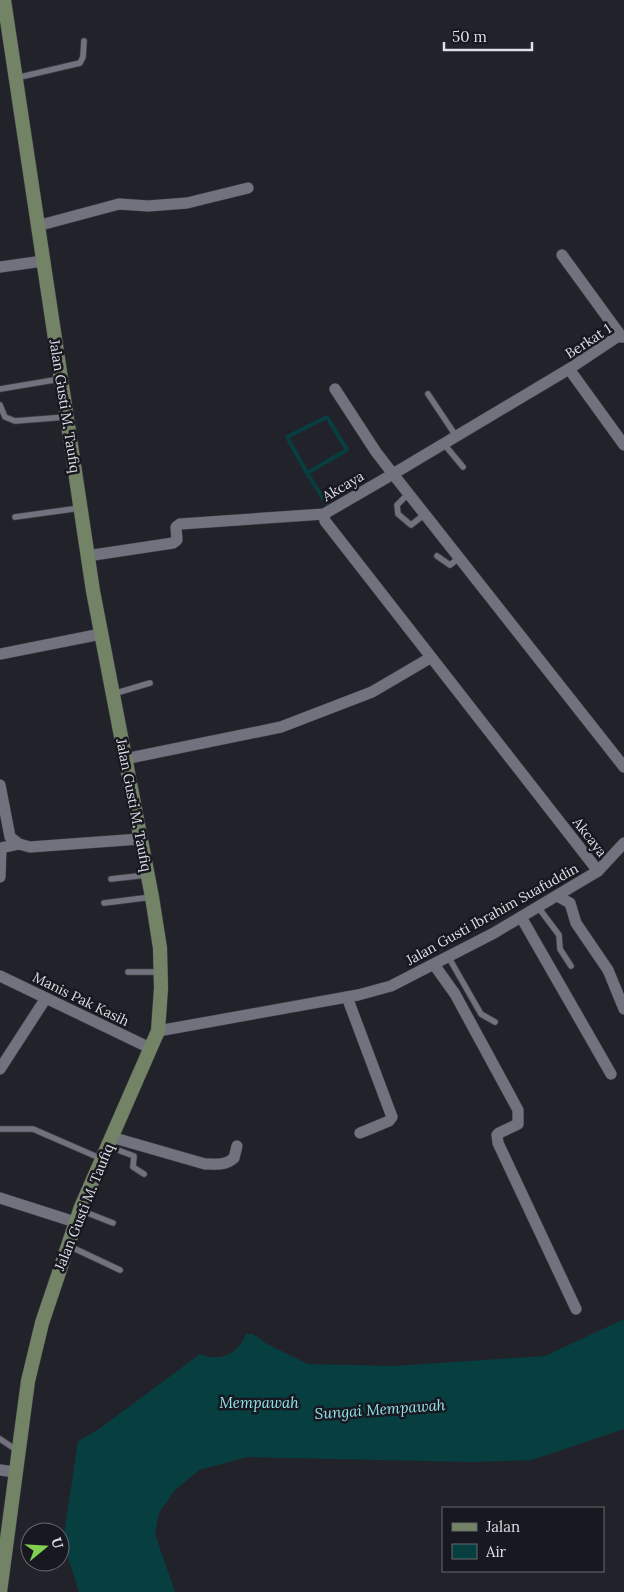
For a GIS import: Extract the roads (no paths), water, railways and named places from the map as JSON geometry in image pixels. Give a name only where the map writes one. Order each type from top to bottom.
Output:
[{"type":"main road","name":"Jalan Gusti M. Taufiq","points":[[0,1592],[30,1371],[42,1323],[78,1216],[158,1031],[161,972],[160,948],[152,897],[112,694],[80,508],[4,0]]},
{"type":"street","points":[[38,226],[121,203],[148,206],[187,203],[248,188]]},
{"type":"street","points":[[562,255],[622,337]]},
{"type":"street","points":[[0,267],[43,261]]},
{"type":"street","name":"Berkat 1","points":[[622,337],[569,369],[624,445]]},
{"type":"street","name":"Akcaya","points":[[569,369],[324,514],[325,521],[430,658],[598,871]]},
{"type":"street","points":[[335,388],[376,452],[624,767]]},
{"type":"street","points":[[88,556],[173,543],[177,540],[176,528],[180,524],[324,514]]},
{"type":"street","points":[[0,654],[101,634]]},
{"type":"street","points":[[125,759],[281,727],[372,692],[430,658]]},
{"type":"street","points":[[0,785],[10,836],[19,844],[30,847],[140,839]]},
{"type":"street","points":[[0,877],[1,848],[19,844]]},
{"type":"street","name":"Jalan Gusti Ibrahim Suafuddin","points":[[158,1031],[347,997],[391,986],[435,966],[557,896],[598,871],[623,848]]},
{"type":"street","points":[[557,896],[570,903],[576,924],[608,970],[624,1009]]},
{"type":"street","points":[[521,917],[611,1074]]},
{"type":"street","points":[[435,966],[455,994],[518,1110],[518,1124],[499,1133],[497,1135],[498,1143],[576,1309]]},
{"type":"street","name":"Manis Pak Kasih","points":[[0,976],[150,1048]]},
{"type":"street","points":[[347,997],[392,1117],[389,1121],[360,1132]]},
{"type":"street","points":[[0,1069],[46,998]]},
{"type":"street","points":[[107,1148],[221,1165],[234,1158],[237,1146]]},
{"type":"street","points":[[0,1198],[78,1216]]},
{"type":"street","points":[[0,1470],[15,1472]]},
{"type":"lane","points":[[16,78],[80,62],[83,57],[84,41]]},
{"type":"lane","points":[[0,389],[60,379]]},
{"type":"lane","points":[[428,394],[456,437]]},
{"type":"lane","points":[[0,405],[5,417],[15,421],[66,418]]},
{"type":"lane","points":[[444,444],[463,467]]},
{"type":"lane","points":[[409,494],[397,505],[398,514],[411,524],[425,514]]},
{"type":"lane","points":[[15,517],[80,508]]},
{"type":"lane","points":[[437,556],[450,564],[460,558]]},
{"type":"lane","points":[[112,694],[150,683]]},
{"type":"lane","points":[[111,879],[147,874]]},
{"type":"lane","points":[[104,903],[152,897]]},
{"type":"lane","points":[[538,907],[559,935],[560,949],[571,966]]},
{"type":"lane","points":[[449,958],[481,1014],[495,1022]]},
{"type":"lane","points":[[128,972],[161,972]]},
{"type":"lane","points":[[0,1129],[9,1127],[32,1128],[134,1156],[133,1167],[144,1174]]},
{"type":"lane","points":[[78,1216],[113,1223]]},
{"type":"lane","points":[[67,1246],[120,1270]]},
{"type":"lane","points":[[0,1439],[18,1451]]},
{"type":"water","name":"Mempawah","points":[[624,1319],[624,1429],[532,1460],[472,1462],[248,1457],[199,1470],[174,1491],[159,1513],[155,1534],[175,1592],[79,1592],[70,1563],[70,1522],[66,1522],[78,1441],[99,1429],[200,1354],[207,1357],[228,1355],[239,1346],[246,1334],[253,1334],[267,1344],[308,1364],[393,1366],[545,1356]]},
{"type":"waterway","points":[[307,473],[287,437],[327,417],[347,450],[307,473],[328,506]]},
{"type":"water label","name":"Sungai Mempawah","points":[[380,1409]]}]
